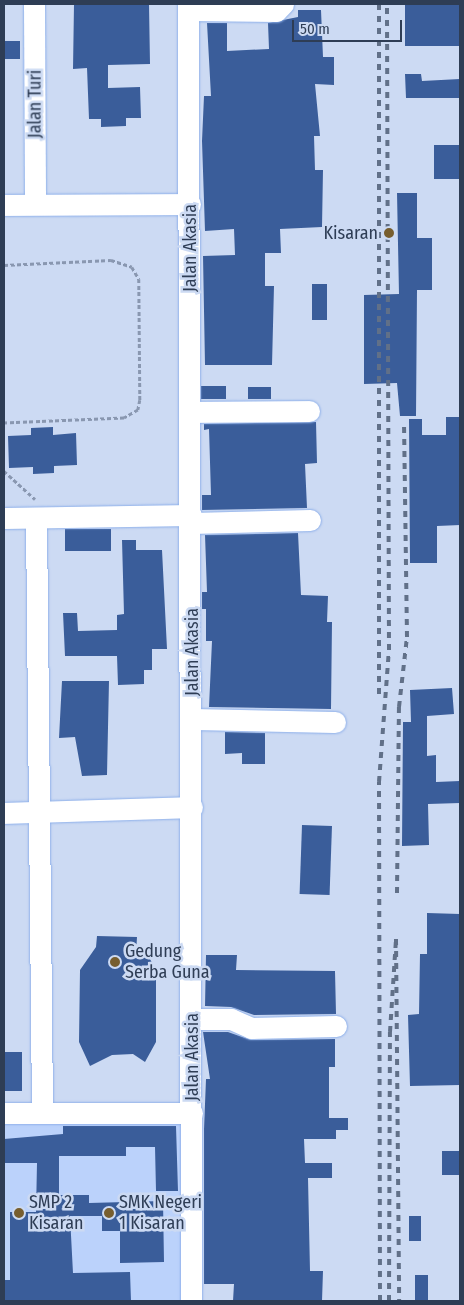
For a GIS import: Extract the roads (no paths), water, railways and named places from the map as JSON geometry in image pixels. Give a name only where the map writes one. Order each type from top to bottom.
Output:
[{"type":"street","name":"Jalan Turi","points":[[34,4],[36,204]]},
{"type":"street","points":[[188,7],[276,10],[283,4]]},
{"type":"street","name":"Jalan Akasia","points":[[188,7],[192,519],[191,1301]]},
{"type":"street","points":[[4,205],[190,204]]},
{"type":"street","points":[[191,412],[309,411]]},
{"type":"street","points":[[4,518],[310,520]]},
{"type":"street","points":[[36,518],[42,1113]]},
{"type":"street","points":[[192,719],[335,722]]},
{"type":"street","points":[[4,813],[192,807]]},
{"type":"street","points":[[192,1019],[231,1019],[251,1028],[336,1026]]},
{"type":"street","points":[[4,1113],[192,1113]]},
{"type":"railway","points":[[379,4],[379,697]]},
{"type":"railway","points":[[380,1301],[379,782],[389,650],[387,4]]},
{"type":"railway","points":[[397,893],[399,707],[407,637],[404,424]]},
{"type":"railway","points":[[389,1301],[390,1032],[396,939],[399,1301]]},
{"type":"place","name":"Kisaran","points":[[389,233]]},
{"type":"place","name":"Gedung Serba Guna","points":[[115,962]]},
{"type":"place","name":"SMP 2 Kisaran","points":[[19,1213]]},
{"type":"place","name":"SMK Negeri 1 Kisaran","points":[[109,1213]]}]
